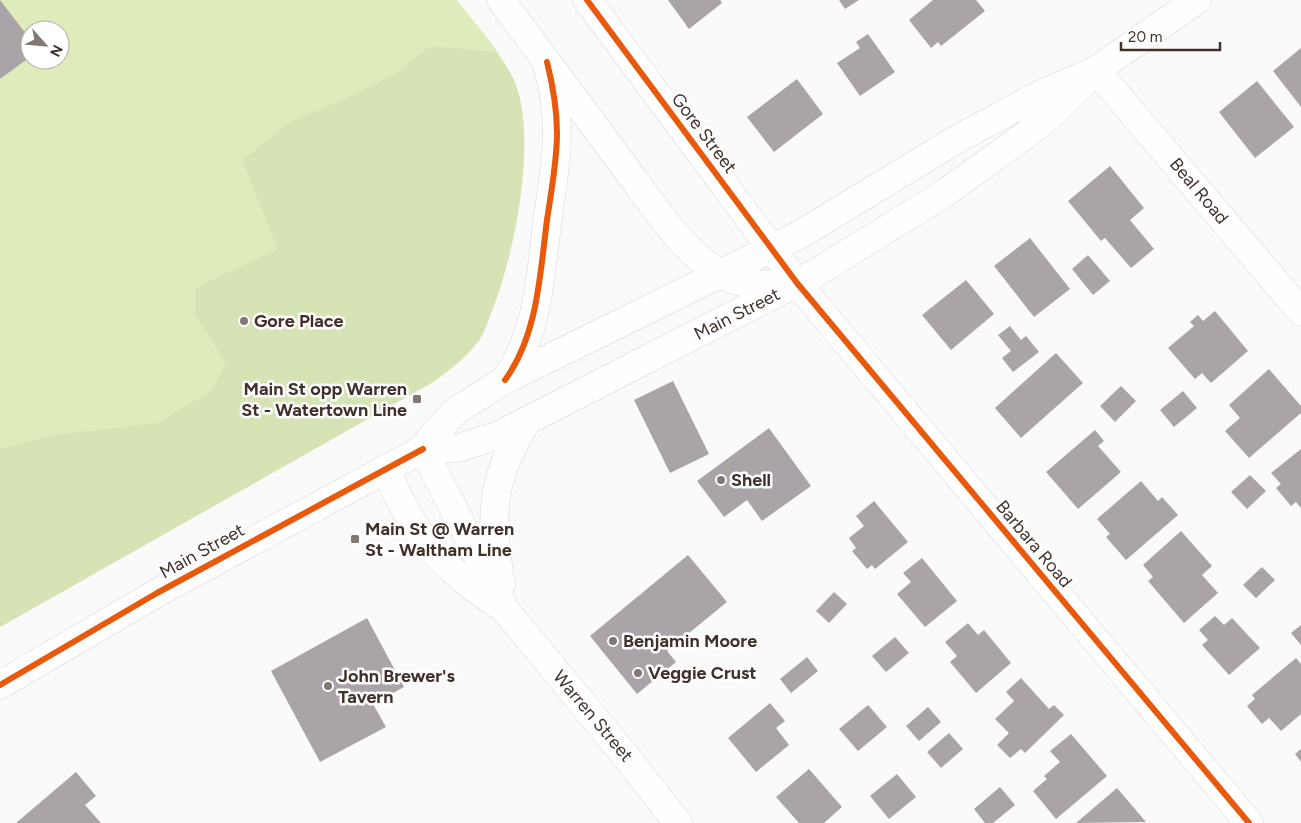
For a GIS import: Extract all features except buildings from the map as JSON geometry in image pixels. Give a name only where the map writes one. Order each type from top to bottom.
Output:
[{"type":"main road","points":[[500,0],[670,226],[695,255],[720,274],[757,284],[797,283]]},
{"type":"main road","name":"Gore Street","points":[[587,0],[797,283]]},
{"type":"main road","name":"Main Street","points":[[0,685],[165,588],[423,449],[458,448],[499,435],[526,423],[797,283],[942,195],[1004,152],[1052,114],[1096,70],[1197,0]]},
{"type":"main road","points":[[505,380],[518,359],[531,321],[554,170],[557,133],[556,112],[547,62]]},
{"type":"main road","name":"Main Street","points":[[423,449],[433,435],[457,410],[505,380],[799,235],[959,138],[1041,94],[1096,70]]},
{"type":"main road","name":"Beal Road","points":[[1096,70],[1301,312]]},
{"type":"main road","name":"Barbara Road","points":[[797,283],[1249,823]]},
{"type":"main road","points":[[506,611],[494,536],[495,501],[501,470],[526,423]]},
{"type":"main road","name":"Warren Street","points":[[423,449],[506,611],[630,760],[678,823]]},
{"type":"main road","name":"Warren Street","points":[[385,469],[416,528],[430,547],[465,581],[506,611]]},
{"type":"green space","name":"Gore Place","points":[[0,0],[457,0],[501,57],[519,95],[523,119],[523,175],[508,262],[480,339],[464,357],[433,382],[0,627]]},
{"type":"green space","points":[[430,46],[496,52],[510,72],[519,95],[523,119],[524,146],[519,204],[508,262],[480,339],[464,357],[433,382],[0,627],[0,449],[55,435],[158,423],[212,390],[226,363],[195,314],[195,288],[278,249],[242,160],[290,122],[356,94],[395,74]]},
{"type":"cycle path","points":[[587,0],[797,283],[1249,823]]},
{"type":"cycle path","points":[[505,380],[516,362],[531,324],[536,303],[554,177],[557,124],[547,62]]},
{"type":"cycle path","points":[[0,685],[157,593],[423,449]]},
{"type":"place","name":"Gore Place","points":[[244,321]]},
{"type":"place","name":"Main St opp Warren St - Watertown Line","points":[[417,399]]},
{"type":"place","name":"Shell","points":[[721,480]]},
{"type":"place","name":"Main St @ Warren St - Waltham Line","points":[[355,539]]},
{"type":"place","name":"Benjamin Moore","points":[[613,641]]},
{"type":"place","name":"Veggie Crust","points":[[638,673]]},
{"type":"place","name":"John Brewer's Tavern","points":[[328,686]]}]
